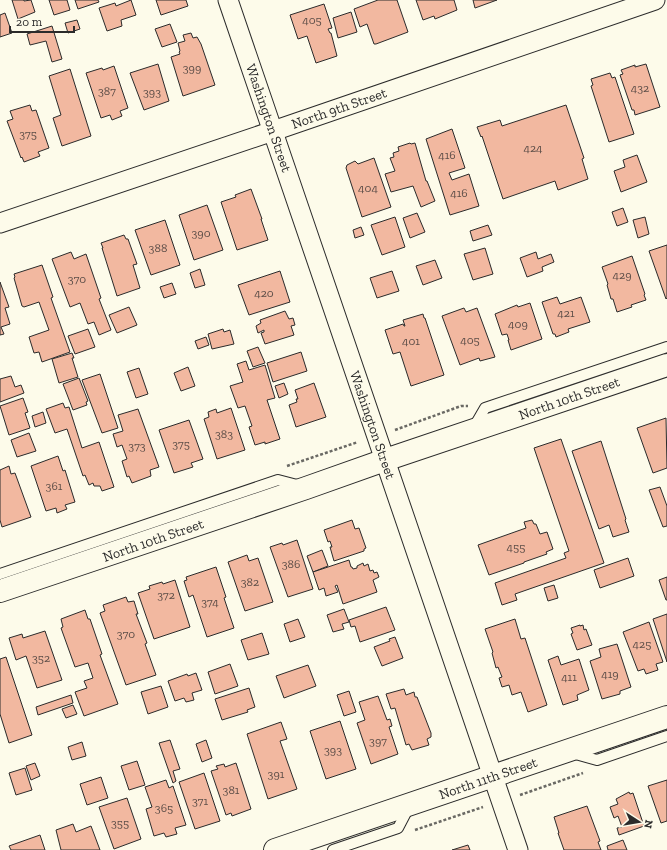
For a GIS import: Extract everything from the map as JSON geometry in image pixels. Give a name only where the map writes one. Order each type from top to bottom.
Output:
[{"type":"main road","name":"North 10th Street","points":[[0,591],[667,365]]},
{"type":"main road","name":"North 11th Street","points":[[275,850],[667,717]]},
{"type":"street","name":"Washington Street","points":[[228,0],[518,850]]},
{"type":"street","name":"North 9th Street","points":[[0,223],[655,0]]},
{"type":"lane","name":"North 10th Street","points":[[485,408],[667,347]]},
{"type":"lane","points":[[472,431],[485,408]]},
{"type":"lane","name":"North 10th Street","points":[[0,574],[278,480]]},
{"type":"lane","points":[[278,480],[306,488]]},
{"type":"lane","points":[[566,751],[597,760],[667,736]]},
{"type":"lane","points":[[333,850],[398,828],[410,804]]},
{"type":"path","points":[[409,425],[461,406],[485,408]]},
{"type":"path","points":[[278,480],[287,465],[346,446]]},
{"type":"path","name":"North 11th Street","points":[[539,788],[590,771],[597,760]]},
{"type":"path","name":"North 11th Street","points":[[398,828],[410,831],[474,810]]},
{"type":"building","points":[[12,0],[31,0],[35,12],[18,19]]},
{"type":"building","points":[[49,0],[67,0],[70,10],[54,15]]},
{"type":"building","points":[[75,0],[98,0],[99,2],[78,9]]},
{"type":"building","points":[[131,0],[136,15],[121,20],[122,26],[107,31],[99,8],[115,3],[116,6]]},
{"type":"building","points":[[156,0],[186,0],[188,6],[161,15]]},
{"type":"building","points":[[378,0],[397,0],[408,32],[374,44],[367,24],[360,27],[354,9]]},
{"type":"building","points":[[416,0],[454,0],[457,10],[435,19],[434,16],[423,20]]},
{"type":"building","points":[[473,0],[497,0],[475,8]]},
{"type":"building","points":[[324,4],[332,28],[328,29],[331,33],[337,56],[316,63],[307,36],[298,39],[290,15]]},
{"type":"building","points":[[351,12],[357,32],[338,38],[333,18]]},
{"type":"building","points":[[5,13],[12,33],[0,37],[0,15]]},
{"type":"building","points":[[77,20],[80,29],[68,33],[65,23]]},
{"type":"building","points":[[170,24],[177,42],[162,47],[155,29]]},
{"type":"building","points":[[52,26],[62,59],[52,62],[46,41],[30,45],[27,34]]},
{"type":"building","points":[[191,33],[193,38],[197,37],[201,44],[215,85],[183,96],[171,57],[180,54],[178,43],[185,41],[183,35]]},
{"type":"building","points":[[158,64],[169,101],[144,110],[130,73]]},
{"type":"building","points":[[646,64],[660,107],[635,115],[620,75],[623,74],[621,70],[635,65],[635,67]]},
{"type":"building","points":[[114,66],[128,108],[120,111],[122,116],[112,120],[110,115],[101,118],[86,73],[102,68],[103,70]]},
{"type":"building","points":[[70,69],[91,136],[62,146],[53,118],[61,115],[49,76]]},
{"type":"building","points":[[610,73],[612,78],[615,77],[634,134],[609,142],[591,86],[593,85],[591,79]]},
{"type":"building","points":[[30,105],[32,111],[36,110],[49,148],[38,152],[40,156],[24,162],[22,157],[21,158],[7,121],[13,119],[10,111]]},
{"type":"building","points":[[566,105],[584,158],[582,159],[588,179],[558,190],[555,181],[503,199],[482,136],[481,137],[477,127],[500,120],[502,126]]},
{"type":"building","points":[[452,129],[465,168],[449,173],[452,180],[469,174],[479,206],[450,215],[426,139]]},
{"type":"building","points":[[415,143],[426,181],[435,201],[421,207],[413,186],[391,192],[385,174],[395,171],[390,158],[394,157],[393,153],[399,151],[398,147]]},
{"type":"building","points":[[637,155],[647,182],[621,192],[614,171],[625,167],[623,160]]},
{"type":"building","points":[[374,158],[391,207],[362,217],[346,168],[347,165],[355,161],[358,164]]},
{"type":"building","points":[[251,189],[268,240],[237,250],[221,202],[236,197],[235,195]]},
{"type":"building","points":[[207,205],[223,250],[194,260],[179,215]]},
{"type":"building","points":[[623,208],[628,222],[617,226],[612,212]]},
{"type":"building","points":[[417,213],[425,232],[410,238],[403,218]]},
{"type":"building","points":[[395,217],[405,247],[382,255],[371,225]]},
{"type":"building","points":[[645,217],[649,234],[638,238],[633,220]]},
{"type":"building","points":[[165,220],[180,265],[151,275],[135,230]]},
{"type":"building","points":[[488,225],[492,235],[473,241],[470,231]]},
{"type":"building","points":[[361,227],[364,235],[355,238],[353,230]]},
{"type":"building","points":[[124,235],[126,239],[128,239],[137,264],[133,265],[140,288],[117,296],[101,243]]},
{"type":"building","points":[[667,245],[667,298],[666,299],[649,251]]},
{"type":"building","points":[[485,248],[493,274],[473,280],[464,254]]},
{"type":"building","points":[[71,252],[74,259],[86,254],[101,298],[99,299],[111,330],[99,335],[94,322],[88,324],[80,303],[70,307],[52,259]]},
{"type":"building","points":[[536,252],[538,259],[551,254],[554,262],[542,267],[543,271],[527,277],[520,258]]},
{"type":"building","points":[[632,256],[646,300],[617,312],[613,299],[611,299],[602,267]]},
{"type":"building","points":[[435,260],[442,278],[423,285],[416,266]]},
{"type":"building","points":[[42,265],[53,297],[51,298],[70,352],[42,362],[39,352],[34,353],[29,337],[49,330],[39,302],[24,307],[22,306],[14,274]]},
{"type":"building","points":[[200,269],[205,285],[195,288],[190,273]]},
{"type":"building","points":[[280,271],[290,302],[249,315],[238,285]]},
{"type":"building","points":[[392,271],[399,291],[377,298],[370,278]]},
{"type":"building","points":[[0,282],[9,307],[5,308],[10,324],[1,327],[4,334],[0,335]]},
{"type":"building","points":[[172,283],[176,294],[164,298],[160,287]]},
{"type":"building","points":[[557,297],[560,304],[581,297],[590,322],[568,329],[569,332],[556,337],[555,334],[553,334],[542,302]]},
{"type":"building","points":[[530,303],[542,339],[511,350],[507,334],[502,335],[495,314],[517,305],[518,307]]},
{"type":"building","points":[[129,307],[137,325],[117,333],[109,315]]},
{"type":"building","points":[[464,308],[466,312],[477,308],[495,357],[480,361],[479,358],[460,365],[442,316]]},
{"type":"building","points":[[285,311],[289,319],[293,318],[295,325],[291,326],[294,335],[265,344],[261,333],[264,332],[264,330],[258,333],[256,326],[261,323],[260,320]]},
{"type":"building","points":[[423,314],[444,375],[411,386],[400,352],[393,354],[385,330],[403,324],[405,326],[403,320]]},
{"type":"building","points":[[88,329],[95,347],[75,354],[68,336]]},
{"type":"building","points":[[223,329],[224,332],[230,330],[234,344],[212,349],[208,334]]},
{"type":"building","points":[[206,337],[209,345],[198,349],[195,341]]},
{"type":"building","points":[[258,347],[265,363],[253,367],[247,351]]},
{"type":"building","points":[[301,352],[307,371],[273,382],[267,363]]},
{"type":"building","points":[[72,353],[74,358],[72,358],[78,377],[59,383],[52,359]]},
{"type":"building","points":[[246,361],[249,370],[265,365],[275,398],[267,400],[280,439],[265,444],[265,442],[255,445],[249,427],[252,426],[245,406],[238,408],[230,386],[243,382],[237,364]]},
{"type":"building","points":[[188,367],[195,386],[181,391],[174,373]]},
{"type":"building","points":[[139,368],[148,394],[136,398],[127,372]]},
{"type":"building","points":[[100,374],[118,428],[102,433],[82,380]]},
{"type":"building","points":[[11,376],[15,387],[21,385],[24,393],[0,402],[0,379]]},
{"type":"building","points":[[79,378],[88,401],[86,402],[87,405],[73,410],[63,384]]},
{"type":"building","points":[[284,383],[288,394],[279,398],[275,386]]},
{"type":"building","points":[[314,383],[326,417],[296,427],[289,405],[297,402],[296,399],[298,399],[295,390]]},
{"type":"building","points":[[23,398],[28,412],[25,413],[30,428],[9,435],[0,406]]},
{"type":"building","points":[[63,403],[65,408],[69,407],[82,448],[99,442],[114,487],[102,491],[100,486],[94,486],[93,483],[89,485],[85,475],[83,476],[67,429],[55,433],[46,409]]},
{"type":"building","points":[[231,408],[245,450],[217,459],[204,419],[209,417],[208,412],[216,409],[217,413]]},
{"type":"building","points":[[138,409],[159,467],[150,470],[151,476],[132,483],[129,476],[127,477],[122,461],[127,459],[122,445],[117,447],[113,434],[123,431],[118,415]]},
{"type":"building","points":[[43,412],[46,423],[35,427],[32,416]]},
{"type":"building","points":[[666,418],[667,468],[653,473],[637,428]]},
{"type":"building","points":[[189,420],[203,459],[191,463],[193,467],[174,473],[159,430]]},
{"type":"building","points":[[29,433],[36,451],[17,457],[11,440]]},
{"type":"building","points":[[561,439],[604,563],[515,594],[517,600],[502,605],[495,583],[566,558],[564,553],[569,551],[534,448]]},
{"type":"building","points":[[601,441],[629,532],[613,537],[609,525],[599,529],[572,451]]},
{"type":"building","points":[[58,456],[63,471],[65,470],[75,502],[65,505],[67,509],[57,513],[56,508],[46,511],[31,466]]},
{"type":"building","points":[[9,466],[11,474],[15,473],[31,517],[2,527],[0,520],[0,470]]},
{"type":"building","points":[[660,487],[667,506],[667,526],[663,527],[649,490]]},
{"type":"building","points":[[352,520],[355,529],[359,528],[366,548],[364,551],[334,561],[330,547],[332,547],[330,541],[328,542],[324,530]]},
{"type":"building","points":[[532,520],[534,524],[536,524],[540,534],[547,532],[553,549],[546,552],[547,554],[489,575],[478,545],[526,528],[524,522]]},
{"type":"building","points":[[297,540],[313,589],[288,597],[270,547],[282,543],[283,545]]},
{"type":"building","points":[[322,550],[328,566],[313,572],[307,556]]},
{"type":"building","points":[[247,555],[249,561],[258,558],[273,602],[245,611],[228,562]]},
{"type":"building","points":[[628,558],[634,576],[600,588],[594,570]]},
{"type":"building","points":[[349,560],[353,569],[357,568],[357,566],[363,563],[364,566],[368,564],[370,571],[373,570],[374,573],[377,572],[379,577],[373,580],[377,592],[343,604],[337,585],[335,586],[338,592],[326,596],[324,588],[319,590],[313,572]]},
{"type":"building","points":[[216,567],[234,628],[207,637],[193,595],[189,597],[184,581],[187,580],[186,577]]},
{"type":"building","points":[[667,577],[667,600],[666,600],[659,580]]},
{"type":"building","points":[[175,580],[190,627],[154,639],[138,593],[150,589],[149,586]]},
{"type":"building","points":[[554,585],[558,598],[548,601],[544,588]]},
{"type":"building","points":[[126,597],[128,602],[134,601],[138,614],[136,614],[147,643],[145,644],[156,675],[126,685],[100,613],[105,611],[103,605]]},
{"type":"building","points":[[386,607],[395,630],[360,642],[355,626],[351,627],[349,620]]},
{"type":"building","points":[[344,609],[349,622],[342,624],[344,629],[333,632],[327,615]]},
{"type":"building","points":[[85,610],[88,619],[90,619],[102,654],[100,655],[118,704],[84,716],[75,692],[87,688],[84,681],[93,678],[88,663],[75,667],[61,628],[63,627],[61,619]]},
{"type":"building","points":[[667,614],[667,662],[653,619]]},
{"type":"building","points":[[298,619],[305,637],[290,642],[284,624]]},
{"type":"building","points":[[515,619],[521,639],[525,638],[547,705],[528,712],[521,692],[512,695],[509,685],[502,687],[499,678],[502,677],[498,667],[496,668],[493,652],[485,629]]},
{"type":"building","points":[[649,622],[663,662],[656,664],[658,670],[646,674],[644,669],[638,671],[623,632]]},
{"type":"building","points":[[583,625],[584,630],[586,629],[592,645],[577,650],[571,634],[573,633],[571,628]]},
{"type":"building","points":[[45,631],[62,680],[37,688],[26,656],[16,660],[9,638],[22,634],[23,638]]},
{"type":"building","points":[[262,633],[269,654],[248,660],[241,640]]},
{"type":"building","points":[[395,637],[403,658],[382,666],[374,647],[390,641],[389,639]]},
{"type":"building","points":[[617,644],[631,687],[620,691],[620,694],[602,699],[590,661],[601,657],[599,649]]},
{"type":"building","points":[[558,656],[561,665],[579,659],[589,690],[577,695],[578,700],[563,705],[548,660]]},
{"type":"building","points":[[6,657],[32,735],[9,743],[0,714],[0,659]]},
{"type":"building","points":[[230,664],[238,686],[215,694],[208,672]]},
{"type":"building","points":[[308,665],[316,686],[284,698],[276,676]]},
{"type":"building","points":[[196,673],[202,690],[192,693],[194,700],[186,702],[184,698],[175,701],[168,681],[187,674],[188,676]]},
{"type":"building","points":[[161,686],[168,707],[148,714],[141,692]]},
{"type":"building","points":[[249,688],[255,707],[247,710],[248,712],[222,720],[215,699]]},
{"type":"building","points":[[404,689],[406,695],[414,692],[431,733],[431,737],[427,739],[429,745],[412,750],[409,744],[406,745],[395,708],[391,709],[386,694]]},
{"type":"building","points":[[349,691],[356,712],[344,716],[337,695]]},
{"type":"building","points":[[71,695],[73,703],[38,715],[36,707]]},
{"type":"building","points":[[378,696],[387,720],[390,719],[392,726],[389,727],[398,754],[371,764],[357,723],[365,720],[359,702]]},
{"type":"building","points":[[73,705],[77,714],[66,718],[62,709]]},
{"type":"building","points":[[340,721],[356,769],[326,779],[310,731]]},
{"type":"building","points":[[281,722],[287,739],[280,741],[297,789],[268,799],[247,734]]},
{"type":"building","points":[[170,740],[180,769],[173,771],[176,781],[173,783],[159,743]]},
{"type":"building","points":[[206,740],[212,758],[202,762],[196,744]]},
{"type":"building","points":[[82,742],[86,756],[72,760],[68,747]]},
{"type":"building","points":[[137,761],[145,785],[129,790],[121,766]]},
{"type":"building","points":[[35,763],[40,776],[31,780],[26,766]]},
{"type":"building","points":[[236,763],[251,809],[232,816],[231,813],[226,815],[211,771],[218,769],[216,766],[224,764],[225,767]]},
{"type":"building","points":[[25,768],[32,790],[16,795],[9,773]]},
{"type":"building","points":[[204,773],[220,821],[195,829],[179,782]]},
{"type":"building","points":[[101,777],[108,798],[87,805],[80,784]]},
{"type":"building","points":[[166,780],[169,788],[173,786],[186,825],[175,828],[177,834],[166,837],[164,833],[154,836],[146,809],[152,807],[145,787]]},
{"type":"building","points":[[667,780],[667,821],[661,823],[648,786]]},
{"type":"building","points":[[629,792],[630,794],[633,793],[644,826],[619,835],[617,828],[622,827],[618,816],[614,818],[610,807],[618,804],[616,799]]},
{"type":"building","points":[[127,798],[141,839],[114,849],[99,807]]},
{"type":"building","points":[[587,806],[600,841],[598,842],[601,850],[564,850],[554,817]]},
{"type":"building","points":[[73,824],[76,832],[91,826],[100,850],[61,850],[56,830]]},
{"type":"building","points":[[40,835],[45,850],[11,850],[9,846]]},
{"type":"building","points":[[623,840],[627,850],[608,850],[607,846]]},
{"type":"building","points":[[468,845],[470,850],[452,850]]}]
